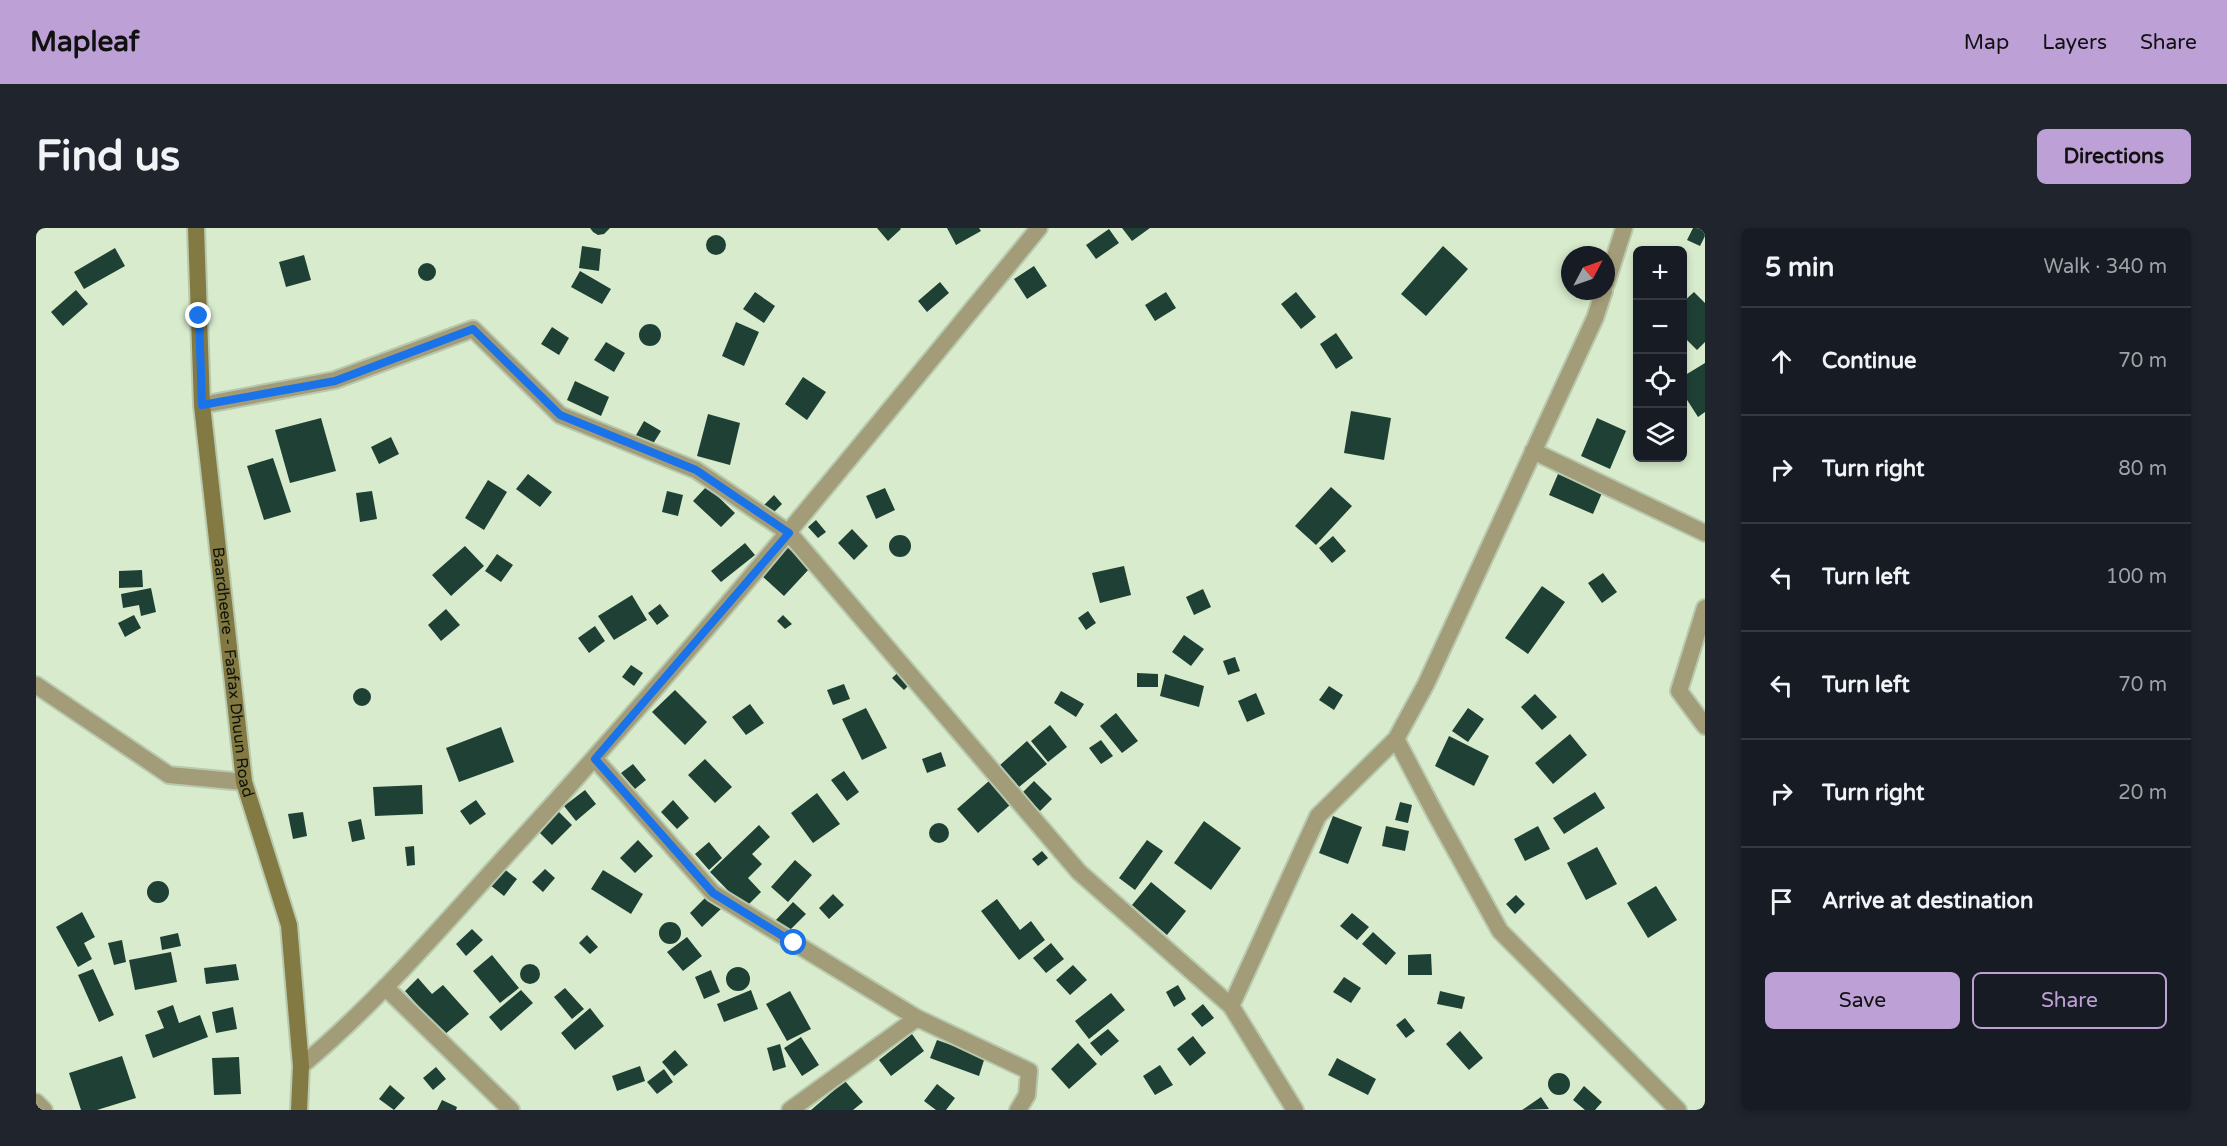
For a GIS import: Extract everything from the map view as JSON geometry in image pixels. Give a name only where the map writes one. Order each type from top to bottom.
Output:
[{"type":"main road","name":"Baardheere - Faafax Dhuun Road","points":[[196,228],[202,405],[244,782],[290,925],[301,1066],[299,1110]]},
{"type":"street","points":[[301,1066],[385,987],[595,759],[789,533],[1039,228]]},
{"type":"street","points":[[1615,256],[1624,228]]},
{"type":"street","points":[[1231,1006],[1318,816],[1396,739],[1426,684],[1595,318],[1601,300]]},
{"type":"street","points":[[202,405],[335,381],[473,329],[560,415],[696,470],[789,533],[1079,872],[1231,1006],[1295,1110]]},
{"type":"street","points":[[1533,451],[1705,533]]},
{"type":"street","points":[[1705,609],[1678,691],[1705,726]]},
{"type":"street","points":[[36,685],[169,775],[244,782]]},
{"type":"street","points":[[1396,739],[1500,931],[1678,1110]]},
{"type":"street","points":[[595,759],[713,893],[917,1018],[1029,1071],[1027,1095],[1018,1110]]},
{"type":"street","points":[[385,987],[512,1110]]},
{"type":"street","points":[[789,1110],[917,1018]]},
{"type":"street","points":[[36,1102],[44,1110]]},
{"type":"building","points":[[590,228],[610,228],[604,234],[598,235]]},
{"type":"building","points":[[877,228],[900,228],[901,229],[888,241]]},
{"type":"building","points":[[947,228],[979,228],[981,231],[956,245]]},
{"type":"building","points":[[1122,228],[1150,228],[1132,241]]},
{"type":"building","points":[[1693,228],[1705,228],[1705,236],[1700,246],[1687,240]]},
{"type":"building","points":[[1109,229],[1119,243],[1096,259],[1086,245]]},
{"type":"building","points":[[716,235],[723,238],[726,245],[723,252],[716,255],[709,252],[706,245],[709,238]]},
{"type":"building","points":[[582,246],[601,249],[599,271],[579,268]]},
{"type":"building","points":[[1443,246],[1468,269],[1426,316],[1401,294]]},
{"type":"building","points":[[115,248],[125,266],[84,289],[74,272]]},
{"type":"building","points":[[304,255],[311,280],[286,287],[279,262]]},
{"type":"building","points":[[423,263],[431,263],[436,268],[434,279],[423,281],[418,276],[418,268]]},
{"type":"building","points":[[1034,266],[1047,286],[1027,299],[1014,279]]},
{"type":"building","points":[[580,271],[611,289],[602,304],[571,287]]},
{"type":"building","points":[[940,282],[949,293],[927,312],[918,301]]},
{"type":"building","points":[[76,290],[88,304],[63,326],[51,312]]},
{"type":"building","points":[[755,292],[775,306],[764,323],[743,309]]},
{"type":"building","points":[[1166,292],[1176,308],[1155,321],[1145,305]]},
{"type":"building","points":[[1296,292],[1316,317],[1301,329],[1281,304]]},
{"type":"building","points":[[1694,292],[1705,303],[1705,342],[1697,350],[1687,340],[1687,298]]},
{"type":"building","points":[[736,322],[759,332],[744,366],[722,356]]},
{"type":"building","points":[[646,324],[654,324],[661,331],[661,339],[654,346],[646,346],[639,339],[639,331]]},
{"type":"building","points":[[552,327],[569,338],[559,355],[541,344]]},
{"type":"building","points":[[1336,333],[1353,358],[1336,369],[1320,344]]},
{"type":"building","points":[[606,342],[625,353],[614,372],[594,360]]},
{"type":"building","points":[[1705,363],[1705,412],[1698,417],[1687,400],[1687,374]]},
{"type":"building","points":[[803,377],[826,392],[807,420],[785,404]]},
{"type":"building","points":[[575,381],[609,397],[601,416],[567,400]]},
{"type":"building","points":[[1351,411],[1391,418],[1384,460],[1344,453]]},
{"type":"building","points":[[708,414],[740,423],[730,465],[697,456]]},
{"type":"building","points":[[321,418],[336,471],[290,483],[275,430]]},
{"type":"building","points":[[1597,418],[1626,431],[1610,469],[1581,456]]},
{"type":"building","points":[[644,421],[661,431],[651,447],[635,437]]},
{"type":"building","points":[[391,437],[399,454],[379,464],[371,447]]},
{"type":"building","points":[[273,458],[291,512],[264,520],[247,466]]},
{"type":"building","points":[[528,474],[552,492],[540,507],[516,489]]},
{"type":"building","points":[[1558,474],[1602,493],[1593,514],[1549,495]]},
{"type":"building","points":[[488,480],[507,492],[484,530],[465,518]]},
{"type":"building","points":[[707,486],[735,513],[721,527],[693,501]]},
{"type":"building","points":[[1331,487],[1352,506],[1316,545],[1295,526]]},
{"type":"building","points":[[885,488],[895,510],[876,519],[866,496]]},
{"type":"building","points":[[372,491],[377,519],[360,522],[356,493]]},
{"type":"building","points":[[667,491],[683,495],[678,516],[662,512]]},
{"type":"building","points":[[774,495],[782,504],[771,515],[763,506]]},
{"type":"building","points":[[816,520],[826,532],[818,538],[808,527]]},
{"type":"building","points":[[852,529],[868,546],[854,560],[838,543]]},
{"type":"building","points":[[900,535],[908,538],[911,546],[908,554],[900,557],[892,554],[889,546],[892,538]]},
{"type":"building","points":[[1333,536],[1346,551],[1332,563],[1319,548]]},
{"type":"building","points":[[745,543],[755,555],[721,582],[711,571]]},
{"type":"building","points":[[465,546],[484,566],[451,596],[432,575]]},
{"type":"building","points":[[787,547],[810,568],[784,596],[761,575]]},
{"type":"building","points":[[497,554],[513,565],[501,582],[485,571]]},
{"type":"building","points":[[1124,566],[1131,595],[1100,603],[1092,573]]},
{"type":"building","points":[[142,570],[143,587],[119,588],[119,571]]},
{"type":"building","points":[[1603,573],[1617,592],[1602,603],[1588,583]]},
{"type":"building","points":[[1542,586],[1565,602],[1528,654],[1505,638]]},
{"type":"building","points":[[151,588],[156,612],[141,616],[139,605],[123,608],[121,594]]},
{"type":"building","points":[[1203,589],[1211,607],[1194,615],[1186,597]]},
{"type":"building","points":[[632,595],[647,620],[614,640],[598,616]]},
{"type":"building","points":[[660,604],[669,616],[657,625],[648,613]]},
{"type":"building","points":[[446,609],[460,625],[441,641],[428,625]]},
{"type":"building","points":[[1088,611],[1096,623],[1086,630],[1078,618]]},
{"type":"building","points":[[134,615],[141,628],[125,637],[118,623]]},
{"type":"building","points":[[783,615],[792,624],[785,629],[777,621]]},
{"type":"building","points":[[595,626],[605,641],[589,653],[578,638]]},
{"type":"building","points":[[1184,635],[1204,649],[1191,666],[1172,652]]},
{"type":"building","points":[[1235,657],[1240,671],[1228,675],[1223,661]]},
{"type":"building","points":[[631,665],[643,673],[634,686],[622,677]]},
{"type":"building","points":[[901,670],[912,682],[904,690],[892,678]]},
{"type":"building","points":[[1137,673],[1158,674],[1158,687],[1137,687]]},
{"type":"building","points":[[1165,674],[1204,686],[1199,707],[1160,696]]},
{"type":"building","points":[[844,684],[850,699],[833,705],[827,690]]},
{"type":"building","points":[[1329,686],[1343,695],[1334,710],[1319,700]]},
{"type":"building","points":[[358,688],[366,688],[371,693],[369,704],[358,706],[353,701],[353,693]]},
{"type":"building","points":[[675,690],[707,722],[685,745],[652,712]]},
{"type":"building","points":[[1061,691],[1084,704],[1076,717],[1054,703]]},
{"type":"building","points":[[1256,693],[1265,714],[1247,722],[1238,701]]},
{"type":"building","points":[[1535,694],[1557,717],[1542,730],[1521,707]]},
{"type":"building","points":[[750,704],[764,723],[746,735],[732,717]]},
{"type":"building","points":[[866,708],[887,748],[862,760],[842,719]]},
{"type":"building","points":[[1468,708],[1484,719],[1468,742],[1452,731]]},
{"type":"building","points":[[1116,713],[1138,741],[1122,753],[1100,726]]},
{"type":"building","points":[[1050,725],[1067,747],[1048,762],[1031,741]]},
{"type":"building","points":[[501,727],[514,762],[459,782],[446,748]]},
{"type":"building","points":[[1570,734],[1587,755],[1553,784],[1535,763]]},
{"type":"building","points":[[1449,736],[1489,756],[1474,786],[1435,766]]},
{"type":"building","points":[[1101,740],[1113,756],[1101,764],[1089,748]]},
{"type":"building","points":[[1027,741],[1047,764],[1019,787],[1000,765]]},
{"type":"building","points":[[941,752],[946,766],[927,773],[922,759]]},
{"type":"building","points":[[705,759],[732,787],[715,803],[688,775]]},
{"type":"building","points":[[633,764],[646,780],[635,789],[621,773]]},
{"type":"building","points":[[844,771],[859,792],[847,801],[831,780]]},
{"type":"building","points":[[989,781],[1010,805],[978,833],[957,809]]},
{"type":"building","points":[[1034,781],[1052,799],[1040,811],[1022,793]]},
{"type":"building","points":[[422,785],[423,814],[375,816],[373,787]]},
{"type":"building","points":[[585,790],[596,804],[576,821],[564,806]]},
{"type":"building","points":[[1595,792],[1605,808],[1564,834],[1553,818]]},
{"type":"building","points":[[817,793],[840,824],[813,843],[791,813]]},
{"type":"building","points":[[476,800],[486,814],[470,825],[460,811]]},
{"type":"building","points":[[673,800],[689,818],[677,829],[661,812]]},
{"type":"building","points":[[1400,802],[1412,805],[1408,823],[1395,820]]},
{"type":"building","points":[[558,811],[572,825],[552,845],[538,831]]},
{"type":"building","points":[[303,812],[307,836],[293,839],[288,814]]},
{"type":"building","points":[[1333,816],[1362,827],[1348,864],[1319,853]]},
{"type":"building","points":[[361,819],[365,839],[352,842],[348,822]]},
{"type":"building","points":[[1204,821],[1241,848],[1211,890],[1174,863]]},
{"type":"building","points":[[939,823],[946,826],[949,833],[946,840],[939,843],[932,840],[929,833],[932,826]]},
{"type":"building","points":[[759,825],[770,837],[752,854],[762,864],[748,878],[761,892],[745,908],[710,872]]},
{"type":"building","points":[[1386,826],[1409,831],[1405,851],[1382,846]]},
{"type":"building","points":[[1538,826],[1550,849],[1525,861],[1514,839]]},
{"type":"building","points":[[638,840],[653,856],[635,873],[620,858]]},
{"type":"building","points":[[1147,840],[1163,851],[1135,890],[1119,878]]},
{"type":"building","points":[[709,842],[722,858],[709,870],[695,854]]},
{"type":"building","points":[[414,846],[415,865],[407,866],[405,847]]},
{"type":"building","points":[[1597,847],[1617,884],[1586,900],[1567,863]]},
{"type":"building","points":[[1042,851],[1048,858],[1038,866],[1032,859]]},
{"type":"building","points":[[795,860],[812,875],[788,902],[771,887]]},
{"type":"building","points":[[503,868],[517,879],[504,896],[490,885]]},
{"type":"building","points":[[545,869],[555,878],[543,892],[532,882]]},
{"type":"building","points":[[603,870],[643,894],[631,914],[591,889]]},
{"type":"building","points":[[158,881],[166,884],[169,892],[166,900],[158,903],[150,900],[147,892],[150,884]]},
{"type":"building","points":[[1151,882],[1186,911],[1167,935],[1132,905]]},
{"type":"building","points":[[1656,886],[1677,920],[1648,938],[1627,903]]},
{"type":"building","points":[[709,894],[722,908],[702,927],[690,913]]},
{"type":"building","points":[[833,894],[844,905],[829,919],[819,908]]},
{"type":"building","points":[[1516,895],[1525,904],[1515,914],[1506,904]]},
{"type":"building","points":[[997,899],[1020,930],[1031,921],[1045,940],[1019,960],[981,911]]},
{"type":"building","points":[[793,902],[806,914],[787,933],[775,921]]},
{"type":"building","points":[[82,912],[95,937],[84,943],[92,959],[78,967],[56,927]]},
{"type":"building","points":[[1352,913],[1369,927],[1357,940],[1340,926]]},
{"type":"building","points":[[666,922],[674,922],[681,929],[681,937],[674,944],[666,944],[659,937],[659,929]]},
{"type":"building","points":[[472,929],[483,940],[466,956],[456,944]]},
{"type":"building","points":[[1373,932],[1396,953],[1386,965],[1362,944]]},
{"type":"building","points":[[178,933],[181,946],[162,950],[160,937]]},
{"type":"building","points":[[587,935],[598,947],[590,954],[579,943]]},
{"type":"building","points":[[687,937],[702,956],[683,971],[667,952]]},
{"type":"building","points":[[122,940],[126,962],[114,965],[108,943]]},
{"type":"building","points":[[1051,943],[1064,959],[1046,973],[1033,958]]},
{"type":"building","points":[[171,952],[177,982],[135,990],[129,960]]},
{"type":"building","points":[[1431,954],[1432,975],[1408,975],[1408,955]]},
{"type":"building","points":[[492,955],[519,988],[500,1003],[473,971]]},
{"type":"building","points":[[236,964],[239,980],[206,984],[204,968]]},
{"type":"building","points":[[530,964],[537,967],[540,974],[537,981],[530,984],[523,981],[520,974],[523,967]]},
{"type":"building","points":[[1073,965],[1087,980],[1070,995],[1056,980]]},
{"type":"building","points":[[738,967],[746,971],[750,979],[746,987],[738,991],[730,987],[726,979],[730,971]]},
{"type":"building","points":[[93,969],[114,1015],[99,1022],[78,975]]},
{"type":"building","points":[[711,970],[720,992],[704,999],[695,977]]},
{"type":"building","points":[[1344,977],[1361,988],[1351,1003],[1333,992]]},
{"type":"building","points":[[418,978],[432,994],[443,985],[469,1014],[444,1035],[405,991]]},
{"type":"building","points":[[1178,985],[1186,999],[1174,1007],[1166,992]]},
{"type":"building","points":[[565,988],[584,1009],[572,1019],[554,997]]},
{"type":"building","points":[[521,990],[533,1003],[501,1031],[489,1017]]},
{"type":"building","points":[[751,990],[758,1009],[724,1022],[717,1004]]},
{"type":"building","points":[[790,991],[811,1029],[787,1041],[766,1004]]},
{"type":"building","points":[[1440,991],[1465,997],[1462,1009],[1437,1004]]},
{"type":"building","points":[[1111,993],[1125,1010],[1089,1039],[1075,1021]]},
{"type":"building","points":[[1203,1004],[1214,1018],[1202,1027],[1191,1014]]},
{"type":"building","points":[[173,1005],[179,1023],[200,1015],[208,1037],[153,1058],[145,1035],[164,1028],[157,1011]]},
{"type":"building","points":[[233,1007],[237,1029],[216,1033],[212,1012]]},
{"type":"building","points":[[590,1008],[604,1026],[575,1050],[561,1033]]},
{"type":"building","points":[[1405,1018],[1415,1031],[1406,1038],[1396,1025]]},
{"type":"building","points":[[1108,1029],[1119,1041],[1101,1056],[1090,1043]]},
{"type":"building","points":[[1460,1031],[1483,1058],[1469,1070],[1446,1044]]},
{"type":"building","points":[[912,1034],[924,1051],[891,1076],[879,1060]]},
{"type":"building","points":[[1193,1036],[1206,1053],[1190,1066],[1177,1049]]},
{"type":"building","points":[[801,1037],[819,1065],[802,1076],[784,1048]]},
{"type":"building","points":[[937,1040],[985,1057],[979,1076],[930,1058]]},
{"type":"building","points":[[1078,1043],[1097,1064],[1069,1089],[1051,1069]]},
{"type":"building","points":[[780,1044],[786,1067],[773,1071],[767,1048]]},
{"type":"building","points":[[675,1050],[688,1065],[674,1076],[662,1062]]},
{"type":"building","points":[[122,1056],[136,1098],[97,1110],[81,1110],[69,1073]]},
{"type":"building","points":[[239,1057],[241,1094],[214,1095],[212,1058]]},
{"type":"building","points":[[1337,1058],[1376,1079],[1368,1095],[1328,1075]]},
{"type":"building","points":[[1160,1065],[1173,1085],[1155,1095],[1143,1076]]},
{"type":"building","points":[[640,1066],[645,1081],[617,1091],[612,1076]]},
{"type":"building","points":[[436,1067],[446,1079],[433,1090],[423,1078]]},
{"type":"building","points":[[664,1069],[673,1082],[657,1094],[647,1082]]},
{"type":"building","points":[[1559,1073],[1567,1076],[1570,1084],[1567,1092],[1559,1095],[1551,1092],[1548,1084],[1551,1076]]},
{"type":"building","points":[[845,1081],[863,1102],[853,1110],[811,1110]]},
{"type":"building","points":[[937,1084],[955,1098],[946,1110],[936,1110],[924,1101]]},
{"type":"building","points":[[390,1085],[405,1098],[394,1110],[379,1099]]},
{"type":"building","points":[[1584,1086],[1602,1102],[1595,1110],[1585,1110],[1573,1100]]},
{"type":"building","points":[[1541,1097],[1549,1109],[1522,1110]]},
{"type":"building","points":[[442,1100],[457,1107],[456,1110],[437,1110]]},
{"type":"route","points":[[199,316],[202,405],[335,381],[473,329],[560,415],[696,470],[789,533],[595,759],[713,893],[794,943]]}]
